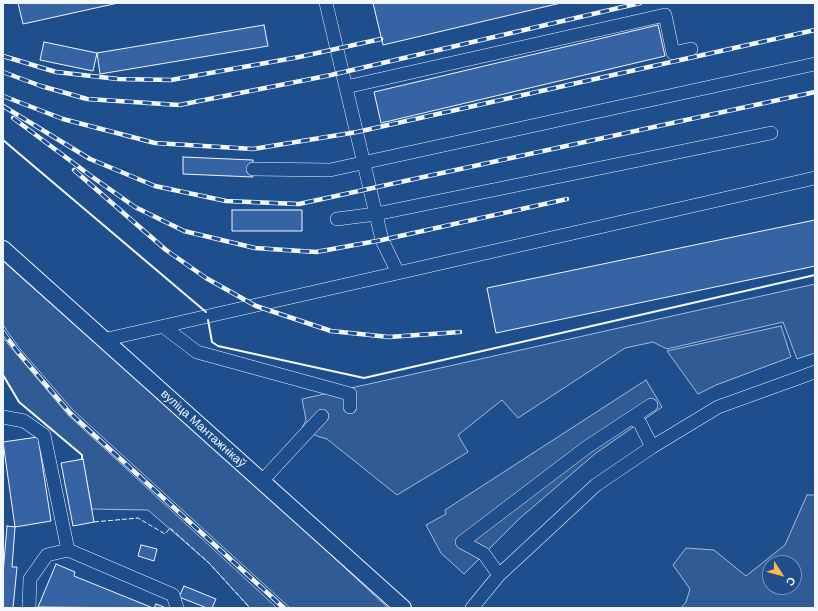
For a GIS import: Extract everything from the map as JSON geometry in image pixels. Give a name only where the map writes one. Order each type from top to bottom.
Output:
[{"type":"main road","name":"вуліца Мантажнікаў","points":[[3,249],[403,608]]},
{"type":"street","points":[[326,3],[382,240],[398,273]]},
{"type":"street","points":[[346,87],[665,15],[674,53],[690,48]]},
{"type":"street","points":[[253,169],[330,170],[363,164],[815,64]]},
{"type":"street","points":[[337,219],[376,214],[771,133]]},
{"type":"street","points":[[103,340],[815,178]]},
{"type":"street","points":[[164,327],[198,352],[350,394],[350,407]]},
{"type":"street","points":[[472,608],[499,575],[596,485],[652,447],[718,407],[815,372]]},
{"type":"street","points":[[499,575],[484,554],[462,542],[581,452],[651,405]]},
{"type":"street","points":[[262,481],[322,416]]},
{"type":"street","points":[[3,417],[24,420],[44,435],[68,550]]},
{"type":"street","points":[[631,418],[640,423],[652,447]]},
{"type":"street","points":[[29,608],[30,579],[47,555],[68,550],[173,595],[177,608]]},
{"type":"shaded area","points":[[3,261],[286,513],[388,608],[290,608],[73,410],[20,349],[3,325]]},
{"type":"shaded area","points":[[815,284],[815,353],[797,359],[783,322],[667,349],[653,342],[625,348],[518,418],[502,400],[458,435],[468,452],[397,495],[327,439],[317,436],[302,428],[306,420],[302,399]]},
{"type":"shaded area","points":[[781,326],[791,357],[716,385],[698,394],[667,351]]},
{"type":"shaded area","points":[[3,338],[68,415],[277,608],[250,608],[209,563],[148,510],[92,509],[82,455],[19,402],[3,375]]},
{"type":"shaded area","points":[[646,380],[662,407],[596,453],[520,518],[464,574],[441,553],[426,525],[446,514],[445,510]]},
{"type":"shaded area","points":[[807,495],[815,495],[815,608],[681,608],[686,602],[690,589],[673,565],[686,548],[714,550],[746,576],[762,563],[762,595],[802,595],[802,555],[772,555],[785,545]]},
{"type":"building","points":[[18,3],[118,3],[23,24]]},
{"type":"building","points":[[373,3],[561,3],[383,45]]},
{"type":"building","points":[[264,25],[268,46],[100,74],[97,53]]},
{"type":"building","points":[[658,25],[665,56],[381,123],[374,92]]},
{"type":"building","points":[[44,42],[97,53],[93,71],[40,60]]},
{"type":"building","points":[[183,157],[253,160],[253,177],[183,174]]},
{"type":"building","points":[[232,210],[302,210],[302,231],[232,231]]},
{"type":"building","points":[[815,220],[815,266],[496,333],[487,288]]},
{"type":"building","points":[[38,437],[51,521],[15,527],[3,442]]},
{"type":"building","points":[[83,459],[94,522],[73,526],[61,463]]},
{"type":"building","points":[[7,526],[15,527],[12,567],[17,567],[13,608],[3,608],[3,574]]},
{"type":"building","points":[[141,545],[157,549],[154,561],[138,556]]},
{"type":"building","points":[[56,564],[75,572],[74,576],[153,608],[38,607]]},
{"type":"building","points":[[184,586],[216,599],[212,608],[207,608],[179,597]]},
{"type":"building","points":[[156,604],[164,607],[154,608]]},
{"type":"railway","points":[[3,72],[41,86],[87,99],[179,105],[331,75],[640,3]]},
{"type":"railway","points":[[3,96],[63,119],[155,143],[253,149],[357,132],[815,30]]},
{"type":"railway","points":[[3,56],[56,72],[118,79],[171,80],[299,57],[381,39]]},
{"type":"railway","points":[[3,106],[90,159],[155,186],[226,201],[299,204],[815,92]]},
{"type":"railway","points":[[13,118],[135,207],[184,231],[255,248],[316,252],[382,240],[567,199]]},
{"type":"railway","points":[[74,170],[166,250],[206,278],[256,306],[331,331],[389,337],[460,332]]},
{"type":"railway","points":[[3,332],[17,351],[70,413],[284,608]]},
{"type":"fence","points":[[94,522],[138,518],[165,534],[170,528],[209,563],[250,608]]},
{"type":"wall","points":[[3,140],[206,312]]},
{"type":"wall","points":[[208,320],[212,342],[218,346],[364,378],[815,275]]},
{"type":"wall","points":[[3,375],[19,402],[82,455],[82,459]]}]
